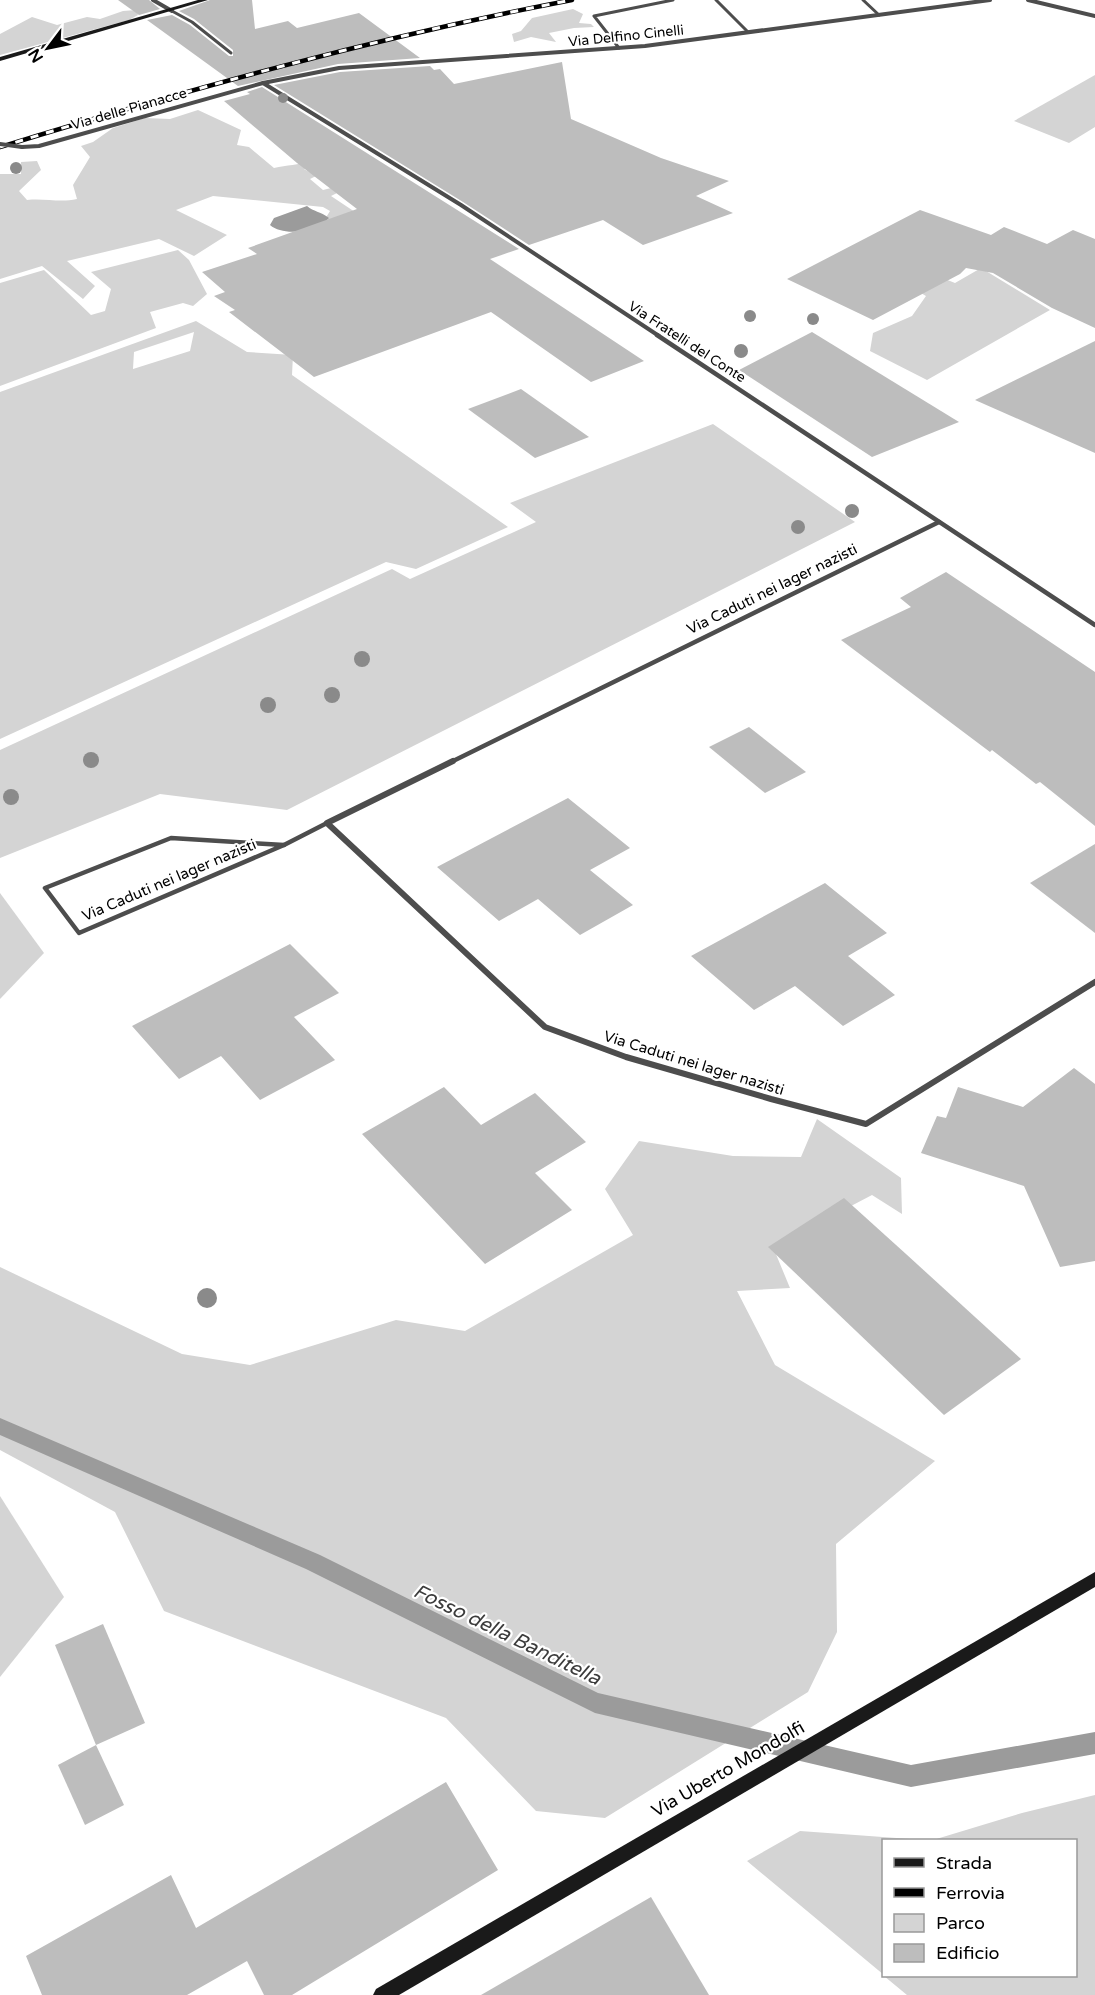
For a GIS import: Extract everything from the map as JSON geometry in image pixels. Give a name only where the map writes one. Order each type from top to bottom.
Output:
[{"type":"main road","points":[[0,59],[205,0]]},
{"type":"main road","name":"Via Uberto Mondolfi","points":[[382,1995],[1095,1579]]},
{"type":"street","points":[[153,0],[172,11]]},
{"type":"street","name":"Via Delfino Cinelli","points":[[263,83],[339,68],[619,48],[990,0]]},
{"type":"street","points":[[1028,0],[1095,16]]},
{"type":"street","name":"Via delle Pianacce","points":[[0,144],[22,147],[39,146],[263,83]]},
{"type":"street","name":"Via Fratelli del Conte","points":[[263,83],[461,205],[1095,625]]},
{"type":"street","name":"Via Caduti nei lager nazisti","points":[[939,522],[327,823],[545,1027],[575,1041],[791,1107],[866,1125],[1095,982]]},
{"type":"lane","points":[[619,48],[594,16],[673,0]]},
{"type":"lane","points":[[716,0],[748,32]]},
{"type":"lane","points":[[863,0],[879,15]]},
{"type":"lane","points":[[172,11],[192,22],[231,53]]},
{"type":"lane","name":"Via Caduti nei lager nazisti","points":[[284,845],[171,838],[45,888],[79,933],[284,845],[327,823]]},
{"type":"green space","points":[[573,9],[583,14],[579,23],[591,24],[594,27],[549,33],[556,42],[531,37],[514,42],[512,34],[521,31],[532,18]]},
{"type":"green space","points":[[136,10],[138,15],[129,20],[0,55],[0,34],[32,17],[57,25],[87,17],[100,19],[123,11]]},
{"type":"green space","points":[[1095,75],[1095,127],[1069,143],[1014,121]]},
{"type":"green space","points":[[198,110],[241,130],[237,145],[249,147],[274,168],[311,161],[316,164],[304,169],[316,176],[310,179],[323,190],[331,188],[337,193],[331,196],[355,212],[322,224],[330,211],[323,207],[213,196],[176,210],[227,235],[194,256],[159,239],[67,261],[95,286],[83,299],[42,266],[0,279],[0,174],[21,174],[21,162],[37,161],[41,170],[19,191],[27,200],[77,199],[73,185],[90,157],[81,146],[93,142],[113,128],[145,118],[170,119]]},
{"type":"green space","points":[[178,250],[189,260],[207,294],[193,306],[183,303],[150,312],[156,328],[0,386],[0,283],[44,270],[91,315],[105,311],[111,289],[91,272]]},
{"type":"green space","points":[[981,268],[1050,310],[927,380],[870,351],[873,333],[912,316],[926,296],[914,289],[940,277],[955,283]]},
{"type":"green space","points":[[196,321],[247,352],[293,355],[292,375],[508,527],[416,569],[386,562],[0,739],[0,392]],"holes":[[[194,332],[190,351],[133,369],[134,352]]]},
{"type":"green space","points":[[713,424],[855,522],[287,810],[160,794],[0,858],[0,750],[392,569],[410,579],[536,522],[510,503]]},
{"type":"green space","points":[[0,893],[44,953],[0,999]]},
{"type":"green space","points":[[817,1119],[901,1178],[902,1214],[872,1195],[773,1247],[790,1288],[737,1291],[775,1365],[935,1461],[836,1544],[837,1632],[808,1692],[605,1818],[536,1811],[446,1718],[164,1611],[115,1512],[0,1450],[0,1267],[182,1354],[250,1365],[396,1320],[465,1331],[633,1235],[605,1189],[639,1141],[733,1156],[801,1157]]},
{"type":"green space","points":[[0,1496],[64,1597],[0,1677]]},
{"type":"green space","points":[[1095,1795],[1095,1995],[907,1995],[885,1977],[1077,1977],[1077,1839],[936,1839],[1022,1813]]},
{"type":"green space","points":[[800,1831],[910,1839],[882,1839],[882,1973],[747,1861]]},
{"type":"shaded area","points":[[307,206],[329,218],[316,227],[300,231],[283,231],[270,225],[274,218]]},
{"type":"building","points":[[118,0],[149,0],[160,9],[139,15]]},
{"type":"building","points":[[210,0],[252,0],[255,29],[288,21],[297,28],[359,13],[420,58],[338,64],[238,86],[147,20],[172,15],[190,25],[229,56],[233,56],[233,50],[194,19],[179,11]]},
{"type":"building","points":[[562,62],[571,119],[661,158],[729,181],[696,196],[733,213],[643,245],[603,220],[529,245],[274,85],[340,72],[430,66],[434,70],[440,69],[454,84]]},
{"type":"building","points":[[262,87],[519,249],[490,259],[644,361],[591,382],[491,312],[314,377],[229,312],[235,310],[214,296],[225,292],[202,272],[257,254],[248,248],[357,209],[297,163],[224,101],[250,94],[247,92]]},
{"type":"building","points":[[920,210],[991,235],[1004,227],[1047,244],[1073,230],[1095,239],[1095,328],[1052,308],[993,273],[966,268],[960,274],[873,320],[787,279]]},
{"type":"building","points":[[812,332],[959,422],[872,457],[739,370]]},
{"type":"building","points":[[1095,341],[1095,453],[975,400]]},
{"type":"building","points":[[521,389],[589,437],[535,458],[468,409]]},
{"type":"building","points":[[946,572],[1095,672],[1095,826],[1040,782],[1036,784],[992,750],[990,752],[841,640],[911,607],[900,598]]},
{"type":"building","points":[[749,727],[806,772],[765,793],[709,747]]},
{"type":"building","points":[[568,798],[630,848],[590,870],[633,905],[580,935],[538,899],[499,921],[437,867]]},
{"type":"building","points":[[1095,844],[1095,933],[1030,883]]},
{"type":"building","points":[[825,883],[887,933],[848,956],[895,995],[843,1026],[795,986],[754,1010],[691,956]]},
{"type":"building","points":[[290,944],[339,993],[294,1017],[335,1060],[260,1100],[221,1056],[179,1079],[132,1026]]},
{"type":"building","points":[[1074,1068],[1095,1084],[1095,1261],[1060,1267],[1024,1186],[921,1153],[937,1116],[946,1118],[958,1087],[1023,1107]]},
{"type":"building","points":[[444,1087],[481,1125],[535,1093],[586,1142],[535,1173],[572,1210],[485,1264],[362,1134]]},
{"type":"building","points":[[844,1198],[1021,1359],[944,1415],[768,1247]]},
{"type":"building","points":[[103,1624],[145,1723],[96,1745],[55,1645]]},
{"type":"building","points":[[96,1745],[124,1805],[85,1825],[58,1765]]},
{"type":"building","points":[[446,1782],[498,1870],[292,1995],[264,1995],[247,1961],[187,1995],[42,1995],[26,1956],[171,1875],[196,1928]]},
{"type":"building","points":[[651,1897],[709,1995],[481,1995]]},
{"type":"waterway","name":"Fosso della Banditella","points":[[0,1426],[313,1562],[595,1703],[911,1776],[1095,1743]]},
{"type":"railway","points":[[0,147],[142,105],[356,47],[572,0]]}]
